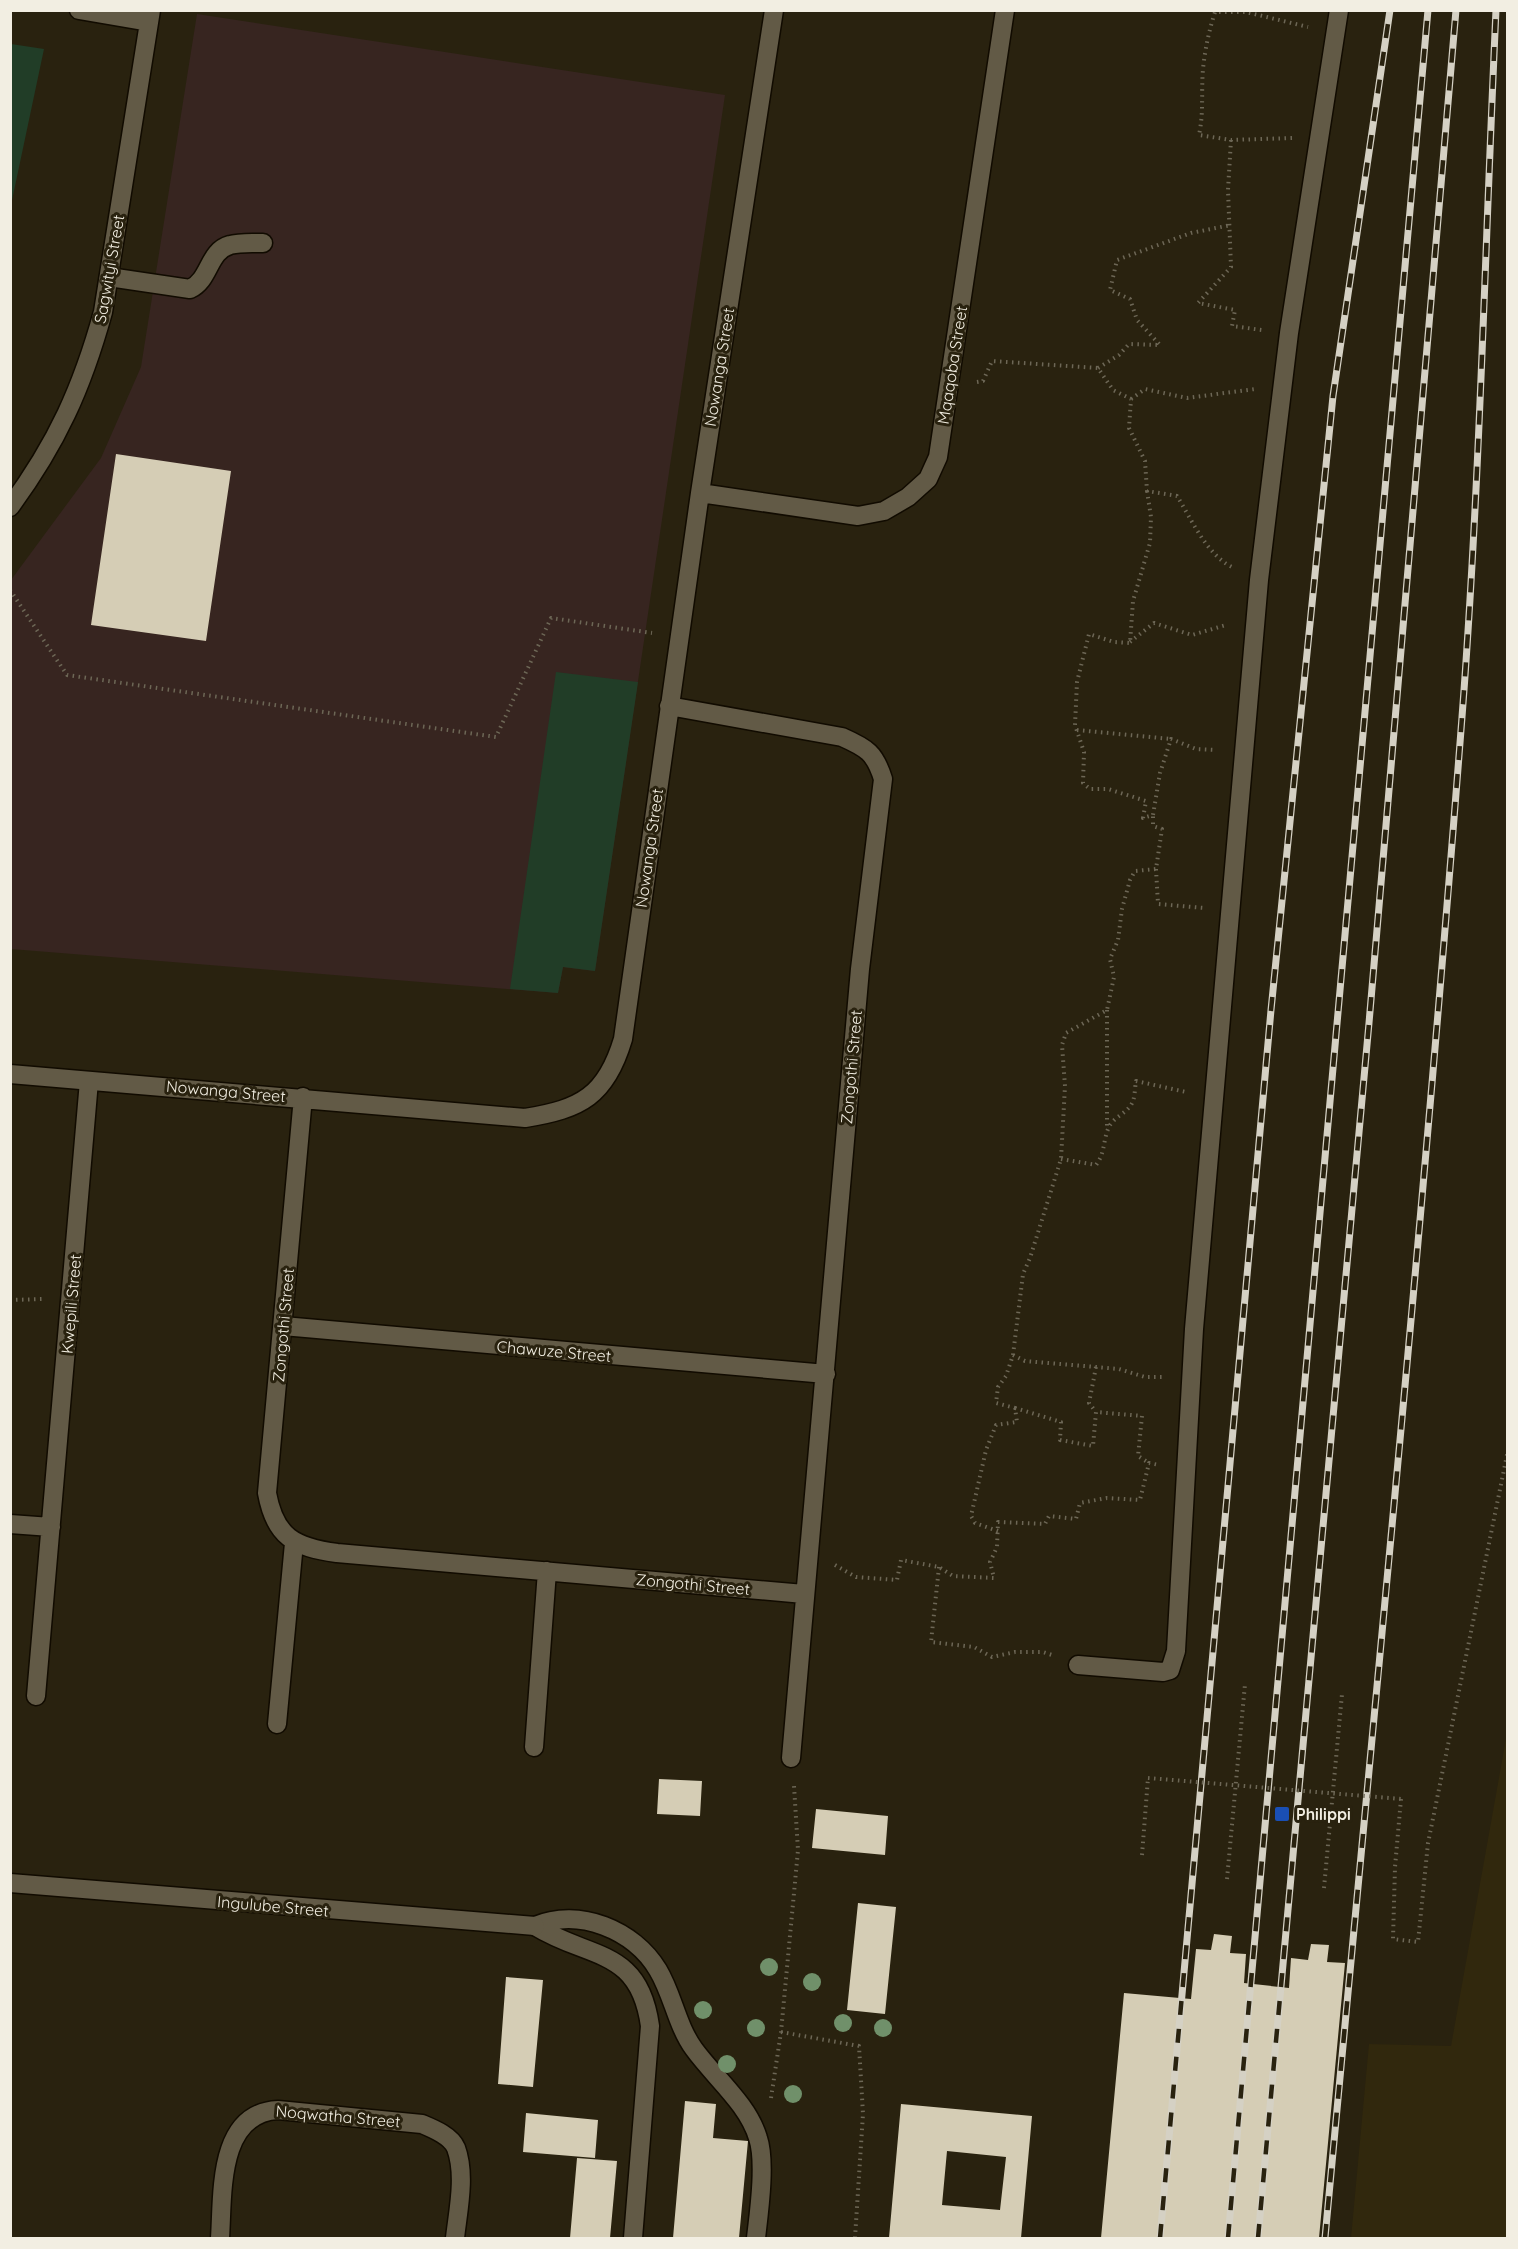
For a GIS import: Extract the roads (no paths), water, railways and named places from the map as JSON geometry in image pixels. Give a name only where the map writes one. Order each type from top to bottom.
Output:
[{"type":"street","points":[[79,10],[150,16]]},
{"type":"street","name":"Nowanga Street","points":[[10,1074],[525,1118],[555,1113],[580,1103],[598,1089],[615,1066],[623,1039],[700,493],[774,10]]},
{"type":"street","name":"Mqaqoba Street","points":[[700,493],[858,516],[884,511],[908,497],[928,479],[938,457],[1005,10]]},
{"type":"street","points":[[1078,1665],[1154,1672],[1170,1670],[1176,1651],[1191,1382],[1259,580],[1289,333],[1339,10]]},
{"type":"street","name":"Sagwityi Street","points":[[10,507],[39,468],[72,407],[90,358],[103,312],[150,16]]},
{"type":"street","points":[[109,277],[190,289],[199,285],[213,257],[222,248],[233,244],[263,243]]},
{"type":"street","name":"Zongothi Street","points":[[669,706],[842,738],[862,746],[877,760],[883,779],[860,969],[791,1758]]},
{"type":"street","name":"Kwepili Street","points":[[36,1695],[90,1081]]},
{"type":"street","name":"Zongothi Street","points":[[303,1098],[267,1493],[271,1515],[282,1532],[294,1543],[312,1550],[337,1553],[804,1594]]},
{"type":"street","name":"Chawuze Street","points":[[283,1326],[826,1374]]},
{"type":"street","points":[[10,1524],[51,1527]]},
{"type":"street","points":[[277,1724],[294,1543]]},
{"type":"street","points":[[534,1748],[547,1571]]},
{"type":"street","name":"Ingulube Street","points":[[10,1882],[286,1907],[536,1926]]},
{"type":"street","points":[[536,1926],[552,1918],[587,1920],[611,1928],[637,1947],[657,1969],[693,2048],[753,2123],[759,2141],[760,2159],[756,2238]]},
{"type":"street","points":[[536,1926],[557,1939],[619,1963],[632,1976],[646,2001],[650,2026],[633,2238]]},
{"type":"street","name":"Noqwatha Street","points":[[220,2238],[225,2170],[231,2143],[242,2127],[267,2110],[422,2124],[439,2131],[455,2146],[460,2168],[455,2238]]},
{"type":"railway","points":[[1160,2238],[1271,1010],[1333,396],[1390,10]]},
{"type":"railway","points":[[1228,2238],[1428,10]]},
{"type":"railway","points":[[1258,2238],[1369,1023],[1456,10]]},
{"type":"railway","points":[[1325,2238],[1414,1288],[1462,717],[1478,452],[1496,10]]},
{"type":"place","name":"Philippi","points":[[1282,1814]]}]
